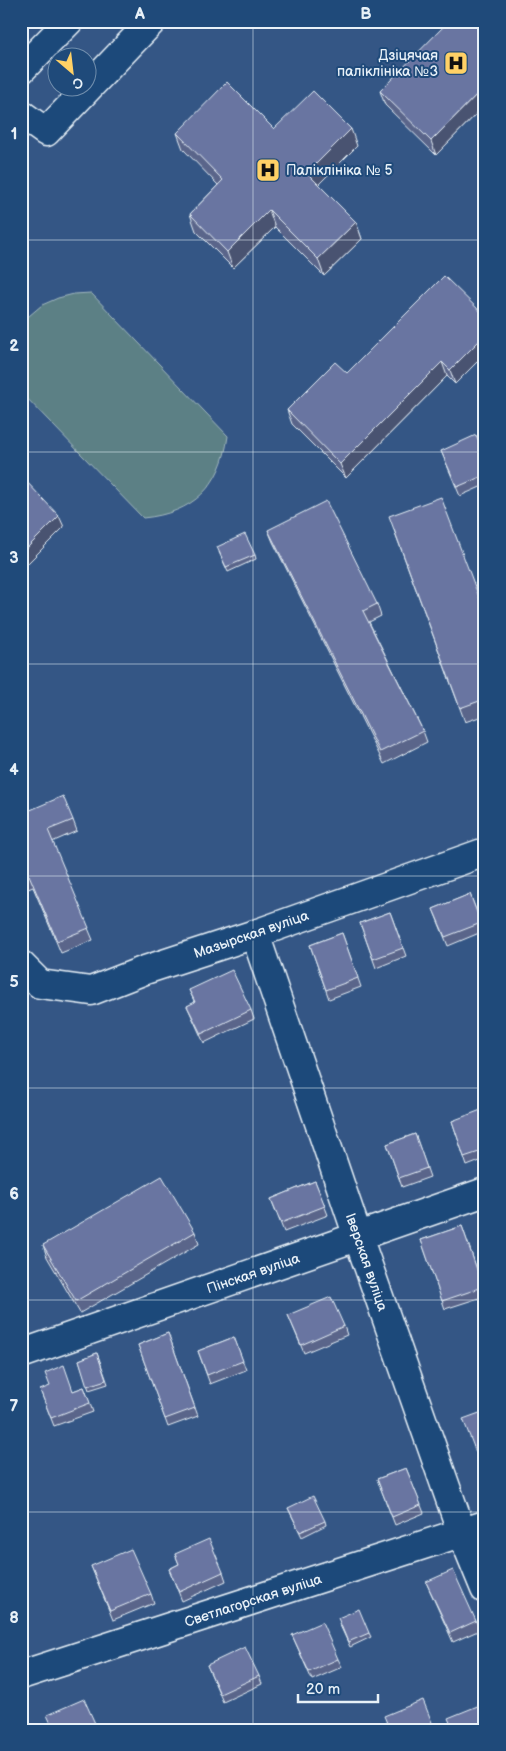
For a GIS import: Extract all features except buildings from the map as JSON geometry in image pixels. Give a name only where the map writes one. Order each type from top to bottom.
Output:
[{"type":"street","points":[[21,70],[69,21]]},
{"type":"street","points":[[21,114],[46,132],[152,21]]},
{"type":"street","name":"Мазырская вуліца","points":[[21,965],[40,984],[91,991],[145,970],[255,934],[485,852]]},
{"type":"street","name":"Іверская вуліца","points":[[255,934],[358,1237],[474,1529],[485,1589]]},
{"type":"street","name":"Пінская вуліца","points":[[21,1354],[485,1192]]},
{"type":"street","name":"Светлагорская вуліца","points":[[21,1675],[474,1529]]},
{"type":"green space","points":[[91,293],[228,436],[219,470],[211,483],[202,494],[176,510],[143,518],[21,392],[21,326],[42,305],[74,294]]},
{"type":"place","name":"Дзіцячая паліклініка №3","points":[[456,63]]},
{"type":"place","name":"Паліклініка № 5","points":[[268,170]]}]
